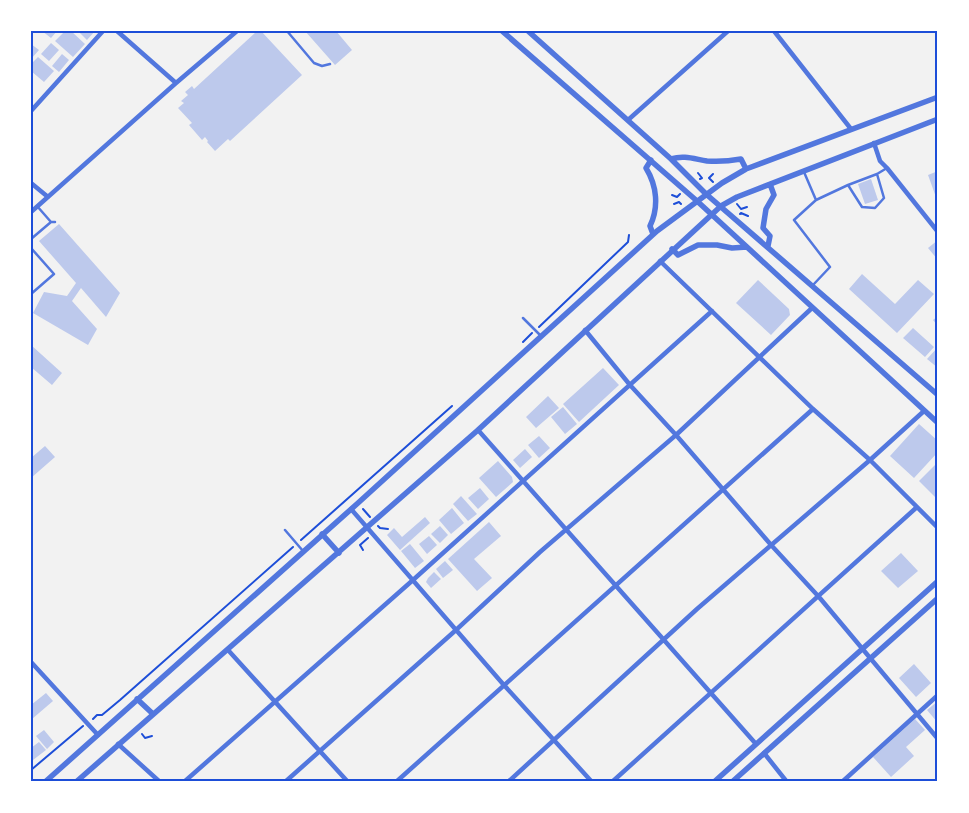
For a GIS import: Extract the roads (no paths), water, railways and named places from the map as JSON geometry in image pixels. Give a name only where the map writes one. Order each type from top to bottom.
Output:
[{"type":"street","points":[[31,112],[103,31]]},
{"type":"street","points":[[117,31],[176,83]]},
{"type":"street","points":[[31,212],[237,31]]},
{"type":"street","points":[[502,31],[697,201],[938,422]]},
{"type":"street","points":[[528,31],[671,159],[706,194],[938,395]]},
{"type":"street","points":[[774,31],[851,129]]},
{"type":"street","points":[[628,120],[727,32]]},
{"type":"street","points":[[45,782],[303,550],[352,509],[653,234],[706,194],[746,169],[938,97]]},
{"type":"street","points":[[76,782],[478,430],[672,249],[721,206],[770,184],[938,119]]},
{"type":"street","points":[[874,143],[880,161],[938,232]]},
{"type":"street","points":[[671,159],[681,156],[708,161],[740,159],[746,169]]},
{"type":"street","points":[[651,160],[646,168],[655,191],[654,212],[650,226],[653,234]]},
{"type":"street","points":[[31,183],[48,197]]},
{"type":"street","points":[[768,246],[770,236],[764,228],[766,210],[774,195],[770,184]]},
{"type":"street","points":[[672,249],[678,254],[698,246],[747,247]]},
{"type":"street","points":[[660,261],[813,409],[870,460],[938,528]]},
{"type":"street","points":[[286,781],[456,630],[540,552],[676,435],[812,308]]},
{"type":"street","points":[[184,782],[712,312]]},
{"type":"street","points":[[585,330],[630,385],[871,657],[938,739]]},
{"type":"street","points":[[396,782],[503,684],[813,409]]},
{"type":"street","points":[[508,782],[698,610],[924,411]]},
{"type":"street","points":[[478,430],[756,744]]},
{"type":"street","points":[[612,782],[918,507]]},
{"type":"street","points":[[352,509],[503,684],[592,782]]},
{"type":"street","points":[[322,534],[339,553]]},
{"type":"street","points":[[714,782],[864,649],[938,580]]},
{"type":"street","points":[[732,782],[938,598]]},
{"type":"street","points":[[228,650],[348,782]]},
{"type":"street","points":[[31,662],[98,735]]},
{"type":"street","points":[[842,782],[938,695]]},
{"type":"street","points":[[137,699],[153,714]]},
{"type":"street","points":[[118,744],[160,782]]},
{"type":"street","points":[[764,753],[787,782]]},
{"type":"lane","points":[[287,31],[314,63],[322,66],[330,64]]},
{"type":"lane","points":[[813,285],[830,267],[794,220],[816,200],[887,168]]},
{"type":"lane","points":[[803,171],[816,200]]},
{"type":"lane","points":[[848,185],[862,207],[874,208],[884,198],[877,174]]},
{"type":"lane","points":[[37,206],[51,222]]},
{"type":"lane","points":[[31,239],[51,222],[55,222]]},
{"type":"lane","points":[[31,248],[54,274],[31,294]]},
{"type":"lane","points":[[523,318],[541,336]]},
{"type":"lane","points":[[285,530],[303,550]]}]
